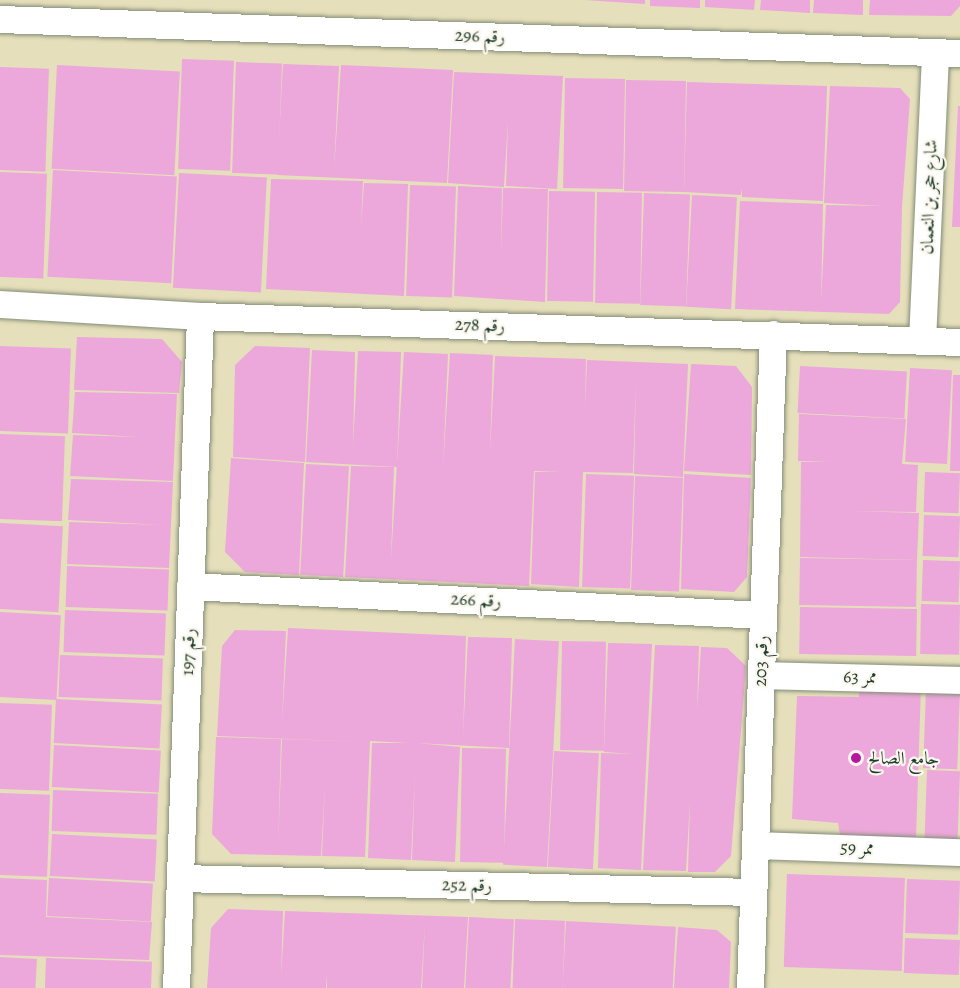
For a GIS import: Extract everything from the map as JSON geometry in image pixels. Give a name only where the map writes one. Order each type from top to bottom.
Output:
[{"type":"street","name":"رقم 296","points":[[0,19],[947,53]]},
{"type":"street","name":"شارع حجر بن النعمان","points":[[922,340],[947,53]]},
{"type":"street","name":"رقم 278","points":[[0,304],[200,316],[960,342]]},
{"type":"street","name":"رقم 197","points":[[176,988],[200,316]]},
{"type":"street","name":"رقم 203","points":[[750,988],[773,334]]},
{"type":"street","name":"رقم 266","points":[[190,586],[763,615]]},
{"type":"street","name":"63 ممر","points":[[761,675],[960,680]]},
{"type":"street","name":"ممر 59","points":[[754,845],[960,852]]},
{"type":"street","name":"رقم 252","points":[[180,878],[753,892]]},
{"type":"building","points":[[585,0],[645,0],[645,4]]},
{"type":"building","points":[[650,0],[700,0],[700,8],[650,6]]},
{"type":"building","points":[[705,0],[755,0],[754,10],[705,7]]},
{"type":"building","points":[[761,0],[810,0],[810,13],[760,10]]},
{"type":"building","points":[[814,0],[863,0],[863,15],[813,13]]},
{"type":"building","points":[[870,0],[960,0],[960,6],[951,16],[869,15]]},
{"type":"building","points":[[182,59],[234,61],[230,171],[178,169]]},
{"type":"building","points":[[236,62],[282,64],[278,175],[232,173]]},
{"type":"building","points":[[283,64],[339,66],[334,171],[341,65],[453,70],[447,183],[277,175]]},
{"type":"building","points":[[57,65],[180,71],[174,175],[52,169]]},
{"type":"building","points":[[0,67],[49,69],[45,172],[0,170]]},
{"type":"building","points":[[454,72],[563,76],[557,189],[506,186],[508,120],[504,187],[448,183]]},
{"type":"building","points":[[565,78],[625,79],[623,189],[563,188]]},
{"type":"building","points":[[626,80],[686,81],[684,192],[624,191]]},
{"type":"building","points":[[687,82],[827,86],[823,201],[742,197],[742,188],[741,195],[684,192]]},
{"type":"building","points":[[830,86],[900,88],[910,99],[902,207],[900,302],[889,314],[735,309],[740,201],[823,204],[821,301],[826,205],[885,206],[824,203]]},
{"type":"building","points":[[958,106],[960,106],[960,227],[952,227]]},
{"type":"building","points":[[53,170],[177,176],[171,283],[47,277]]},
{"type":"building","points":[[0,172],[47,174],[43,279],[0,277]]},
{"type":"building","points":[[179,173],[267,178],[261,292],[173,288]]},
{"type":"building","points":[[271,179],[363,181],[361,227],[364,183],[408,184],[404,296],[266,289]]},
{"type":"building","points":[[410,185],[456,187],[452,298],[406,296]]},
{"type":"building","points":[[458,186],[502,188],[501,255],[503,188],[548,189],[545,302],[454,296]]},
{"type":"building","points":[[549,191],[595,192],[593,302],[547,301]]},
{"type":"building","points":[[597,192],[642,193],[640,304],[595,303]]},
{"type":"building","points":[[644,193],[690,195],[686,307],[640,305]]},
{"type":"building","points":[[692,195],[737,197],[731,309],[686,307]]},
{"type":"building","points":[[77,337],[162,339],[182,362],[179,393],[74,390]]},
{"type":"building","points":[[0,346],[71,348],[68,433],[0,431]]},
{"type":"building","points":[[255,346],[310,348],[305,462],[233,457],[235,365]]},
{"type":"building","points":[[312,350],[355,352],[353,446],[358,351],[401,352],[397,467],[306,462]]},
{"type":"building","points":[[404,352],[448,354],[443,468],[450,353],[493,355],[490,453],[495,356],[586,359],[585,410],[587,360],[688,364],[683,477],[634,474],[636,378],[633,473],[583,472],[579,587],[531,584],[535,472],[561,472],[534,471],[529,586],[345,577],[351,466],[394,467],[391,559]]},
{"type":"building","points":[[691,364],[736,366],[752,387],[751,475],[684,471]]},
{"type":"building","points":[[800,366],[907,372],[904,419],[798,413]]},
{"type":"building","points":[[910,368],[952,370],[947,464],[905,462]]},
{"type":"building","points":[[953,375],[960,375],[960,471],[950,471]]},
{"type":"building","points":[[75,392],[177,394],[173,481],[70,476],[73,435],[139,437],[72,433]]},
{"type":"building","points":[[799,414],[906,419],[902,464],[918,465],[916,512],[850,511],[919,513],[917,560],[800,557],[801,462],[831,462],[798,461]]},
{"type":"building","points":[[0,434],[65,436],[62,521],[0,519]]},
{"type":"building","points":[[231,458],[304,463],[299,575],[245,572],[225,552]]},
{"type":"building","points":[[306,464],[349,466],[343,577],[300,575]]},
{"type":"building","points":[[925,472],[960,473],[959,513],[924,512]]},
{"type":"building","points":[[586,474],[634,476],[630,589],[582,587]]},
{"type":"building","points":[[684,474],[751,478],[747,577],[734,592],[681,589]]},
{"type":"building","points":[[635,476],[683,478],[679,592],[631,590]]},
{"type":"building","points":[[71,479],[173,482],[169,568],[67,564],[69,522],[162,525],[68,520]]},
{"type":"building","points":[[924,515],[960,516],[959,557],[923,556]]},
{"type":"building","points":[[0,523],[63,526],[58,612],[0,609]]},
{"type":"building","points":[[800,558],[917,560],[916,607],[799,605]]},
{"type":"building","points":[[923,560],[960,561],[959,602],[922,601]]},
{"type":"building","points":[[67,566],[169,570],[168,611],[66,607]]},
{"type":"building","points":[[921,604],[960,605],[959,655],[920,654]]},
{"type":"building","points":[[800,607],[917,609],[916,656],[799,654]]},
{"type":"building","points":[[65,610],[166,614],[164,655],[64,652]]},
{"type":"building","points":[[0,612],[61,615],[56,700],[0,697]]},
{"type":"building","points":[[288,628],[466,636],[463,736],[468,637],[512,638],[509,748],[416,743],[460,747],[455,862],[412,860],[415,774],[411,860],[368,858],[372,743],[408,743],[370,741],[365,857],[322,856],[325,785],[321,856],[231,854],[212,834],[216,737],[281,739],[278,849],[282,739],[364,742],[217,736],[222,646],[235,630],[286,631],[282,722]]},
{"type":"building","points":[[515,639],[559,641],[547,867],[503,865]]},
{"type":"building","points":[[562,641],[606,642],[604,751],[560,750]]},
{"type":"building","points":[[608,643],[652,644],[641,870],[598,868],[601,753],[634,754],[604,752]]},
{"type":"building","points":[[655,645],[699,646],[697,711],[701,647],[727,648],[746,666],[731,856],[715,872],[688,872],[690,801],[686,871],[643,870]]},
{"type":"building","points":[[60,655],[163,659],[161,701],[59,697]]},
{"type":"building","name":"جامع الصالح","points":[[858,686],[921,686],[916,838],[840,835],[838,823],[792,819],[797,696],[859,697]]},
{"type":"building","points":[[926,689],[960,690],[957,769],[923,768]]},
{"type":"building","points":[[56,699],[162,705],[160,748],[54,743]]},
{"type":"building","points":[[0,703],[52,705],[49,791],[0,789]]},
{"type":"building","points":[[54,745],[161,751],[159,793],[52,787]]},
{"type":"building","points":[[462,748],[506,749],[504,863],[460,862]]},
{"type":"building","points":[[554,751],[599,753],[593,869],[548,867]]},
{"type":"building","points":[[927,770],[960,771],[957,843],[924,842]]},
{"type":"building","points":[[53,790],[158,794],[157,835],[52,831]]},
{"type":"building","points":[[0,793],[50,795],[47,877],[0,875]]},
{"type":"building","points":[[52,834],[157,839],[155,881],[50,876]]},
{"type":"building","points":[[787,874],[905,878],[902,971],[784,967]]},
{"type":"building","points":[[0,878],[47,880],[46,917],[152,922],[149,960],[0,955]]},
{"type":"building","points":[[49,878],[153,883],[151,921],[47,916]]},
{"type":"building","points":[[907,879],[960,881],[958,935],[905,933]]},
{"type":"building","points":[[228,909],[283,911],[281,977],[285,911],[468,917],[464,988],[422,988],[425,922],[421,988],[327,988],[327,974],[326,988],[207,988],[211,928]]},
{"type":"building","points":[[469,917],[514,919],[510,988],[465,988]]},
{"type":"building","points":[[515,919],[565,921],[563,988],[513,988]]},
{"type":"building","points":[[566,921],[676,927],[673,988],[562,988]]},
{"type":"building","points":[[678,927],[717,930],[731,942],[729,988],[674,988]]},
{"type":"building","points":[[905,938],[960,940],[959,975],[904,973]]},
{"type":"building","points":[[0,957],[37,959],[35,988],[0,988]]},
{"type":"building","points":[[46,958],[152,962],[151,988],[45,988]]},
{"type":"place","name":"جامع الصالح","points":[[856,758]]}]
